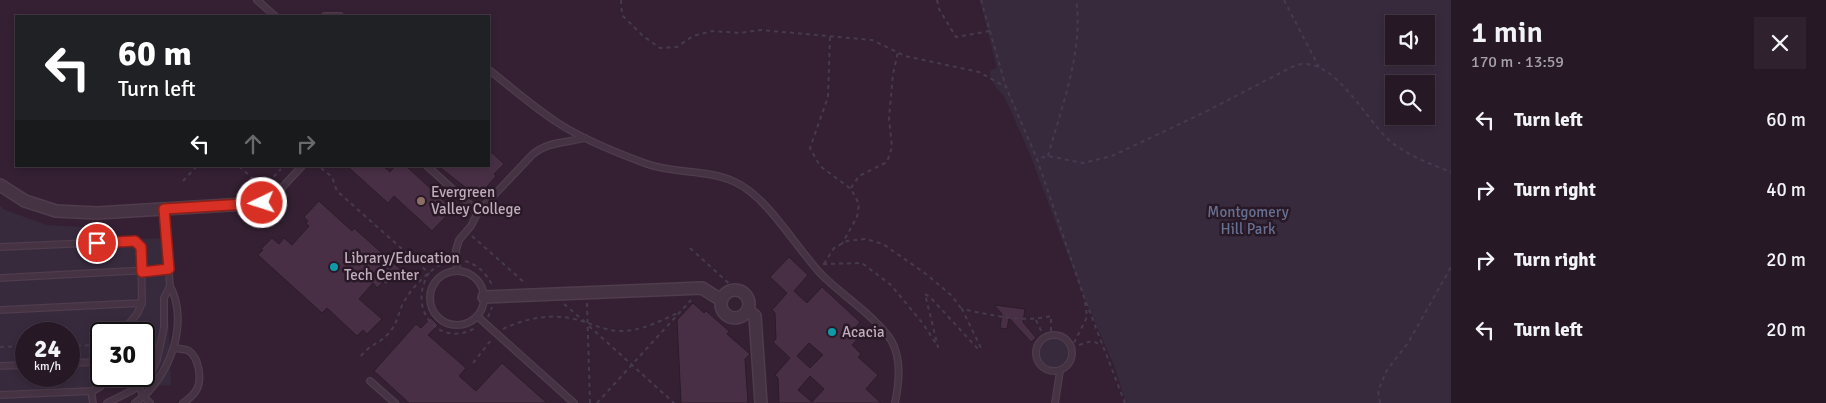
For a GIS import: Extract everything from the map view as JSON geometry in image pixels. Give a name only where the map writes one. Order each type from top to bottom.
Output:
[{"type":"street","points":[[0,185],[25,202],[56,211],[97,213],[262,203]]},
{"type":"street","points":[[489,296],[702,288],[721,300]]},
{"type":"street","points":[[735,289],[744,292],[749,301],[748,310],[741,317],[728,317],[721,310],[721,300],[726,292],[735,289]]},
{"type":"street","points":[[748,310],[755,316],[761,403]]},
{"type":"lane","points":[[256,0],[274,15]]},
{"type":"lane","points":[[490,71],[557,123],[585,138],[648,164],[674,171],[714,176],[734,182],[751,192],[813,265],[891,341],[898,362],[900,377],[895,403]]},
{"type":"lane","points":[[457,271],[459,240],[478,212],[540,148],[553,143],[585,138]]},
{"type":"lane","points":[[262,203],[278,192],[301,167]]},
{"type":"lane","points":[[428,167],[478,212]]},
{"type":"lane","points":[[135,403],[144,397],[156,384],[174,348],[177,326],[177,298],[170,286],[164,209]]},
{"type":"lane","points":[[0,248],[135,241],[141,247],[142,303],[137,314],[130,322]]},
{"type":"lane","points":[[0,278],[142,272],[169,269]]},
{"type":"lane","points":[[457,271],[465,272],[479,281],[489,296],[477,316],[469,322],[460,325],[450,324],[442,320],[435,313],[431,304],[430,294],[433,285],[439,278],[447,273],[457,271]]},
{"type":"lane","points":[[155,364],[164,328],[164,298],[170,286]]},
{"type":"lane","points":[[0,310],[142,303]]},
{"type":"lane","points":[[477,316],[574,403]]},
{"type":"lane","points":[[1048,336],[1063,337],[1072,347],[1072,358],[1065,368],[1047,370],[1038,361],[1037,348],[1048,336]]},
{"type":"lane","points":[[174,348],[189,351],[196,360],[199,372],[198,387],[192,397],[183,403]]},
{"type":"lane","points":[[0,366],[15,365]]},
{"type":"lane","points":[[1056,403],[1060,370]]},
{"type":"lane","points":[[370,381],[395,403]]},
{"type":"lane","points":[[0,395],[91,391],[98,387]]},
{"type":"lane","points":[[107,403],[131,392],[137,387]]},
{"type":"lane","points":[[139,387],[150,403]]},
{"type":"lane","points":[[91,391],[93,403]]},
{"type":"path","points":[[621,0],[622,15],[643,36],[660,48],[677,47],[693,36],[712,31],[740,33],[761,30],[872,40],[905,56],[979,72],[1006,87]]},
{"type":"path","points":[[936,0],[938,9],[956,37],[990,31]]},
{"type":"path","points":[[981,0],[1006,87],[1037,159],[1084,297],[1125,403]]},
{"type":"path","points":[[1048,156],[1065,97],[1075,49],[1078,10],[1076,0]]},
{"type":"path","points":[[1284,0],[1319,67]]},
{"type":"path","points":[[830,37],[828,96],[810,148],[820,166],[851,189],[859,204],[857,217],[842,244]]},
{"type":"path","points":[[851,189],[860,176],[887,162],[892,147],[889,118],[893,74],[898,52]]},
{"type":"path","points":[[1037,159],[1048,156],[1083,163],[1112,156],[1203,113],[1288,69],[1302,64],[1319,67],[1333,76],[1390,141],[1419,159],[1451,172]]},
{"type":"path","points":[[183,181],[196,167]]},
{"type":"path","points":[[240,167],[263,188],[281,169]]},
{"type":"path","points":[[321,168],[332,177],[337,191],[429,273]]},
{"type":"path","points":[[466,231],[538,294]]},
{"type":"path","points":[[813,265],[862,263],[891,285],[924,325],[938,347],[925,294],[981,350],[962,309],[951,295],[926,274],[883,244],[866,239],[847,241],[834,248],[824,264]]},
{"type":"path","points":[[690,248],[735,289]]},
{"type":"path","points":[[362,356],[365,350],[389,333],[397,323],[406,299],[429,273],[446,262],[457,260],[468,262],[486,274],[492,284],[489,296],[491,310],[484,322],[476,328],[457,334],[447,332],[429,321],[424,312],[420,292],[423,282],[429,273]]},
{"type":"path","points":[[1380,403],[1378,391],[1388,370],[1408,343],[1451,266]]},
{"type":"path","points":[[597,403],[702,288]]},
{"type":"path","points":[[586,293],[590,403]]},
{"type":"path","points":[[553,294],[674,403]]},
{"type":"path","points":[[1072,347],[1087,317],[1084,297]]},
{"type":"path","points":[[962,309],[1000,317],[1036,320],[1051,316],[1048,336]]},
{"type":"path","points":[[473,363],[497,334],[515,323],[544,317],[574,319],[618,331],[646,326],[680,312]]},
{"type":"path","points":[[1036,320],[1048,336]]},
{"type":"path","points":[[1072,347],[1092,341],[1103,345]]},
{"type":"path","points":[[0,347],[15,346]]},
{"type":"green space","name":"Montgomery Hill Park","points":[[980,0],[1451,0],[1451,403],[1126,403],[1114,365],[1085,300],[1029,152],[1005,98],[993,83],[990,74],[991,70],[997,68]]},
{"type":"green space","points":[[0,206],[5,210],[47,225],[82,227],[85,241],[165,238],[171,385],[155,386],[155,322],[90,322],[90,387],[131,387],[91,389],[92,403],[0,403]]},
{"type":"green space","points":[[1054,339],[1064,343],[1068,353],[1064,363],[1054,367],[1044,363],[1040,353],[1044,343]]},
{"type":"building","points":[[490,151],[504,164],[494,174],[496,176],[478,197],[439,167],[490,167]]},
{"type":"building","points":[[348,167],[384,167],[390,172],[394,167],[407,167],[453,209],[432,231],[394,196],[388,203]]},
{"type":"building","name":"Library/Education Tech Center","points":[[319,201],[352,231],[354,228],[401,270],[386,285],[383,282],[377,288],[373,283],[359,299],[382,319],[367,334],[363,330],[357,336],[327,308],[322,313],[258,255],[272,238],[279,244],[284,238],[292,245],[309,226],[306,223],[308,221],[304,217]]},
{"type":"building","name":"Acacia","points":[[789,257],[808,275],[794,291],[807,303],[822,287],[860,322],[855,328],[862,334],[852,345],[861,354],[858,357],[878,375],[866,389],[881,403],[779,403],[778,378],[775,375],[790,358],[773,342],[776,339],[775,313],[772,310],[787,293],[770,277]],"holes":[[[809,343],[823,355],[810,368],[797,356]],[[810,376],[824,389],[812,402],[798,390]]]},
{"type":"building","points":[[693,303],[704,313],[706,311],[729,331],[727,334],[750,354],[745,359],[748,403],[681,403],[677,320]]},
{"type":"building","points":[[994,305],[1025,309],[1023,322],[1036,338],[1031,342],[1009,318],[1007,329],[1000,328],[1002,314]]},
{"type":"building","points":[[431,318],[438,325],[428,335],[466,368],[459,376],[476,391],[502,363],[547,403],[409,403],[374,371],[416,324],[421,328]]},
{"type":"place","name":"Evergreen Valley College","points":[[421,201]]},
{"type":"place","name":"Library/Education Tech Center","points":[[334,267]]},
{"type":"place","name":"Acacia","points":[[832,332]]},
{"type":"route","points":[[97,243],[135,241],[141,247],[142,272],[169,269],[164,209],[262,203]]}]
